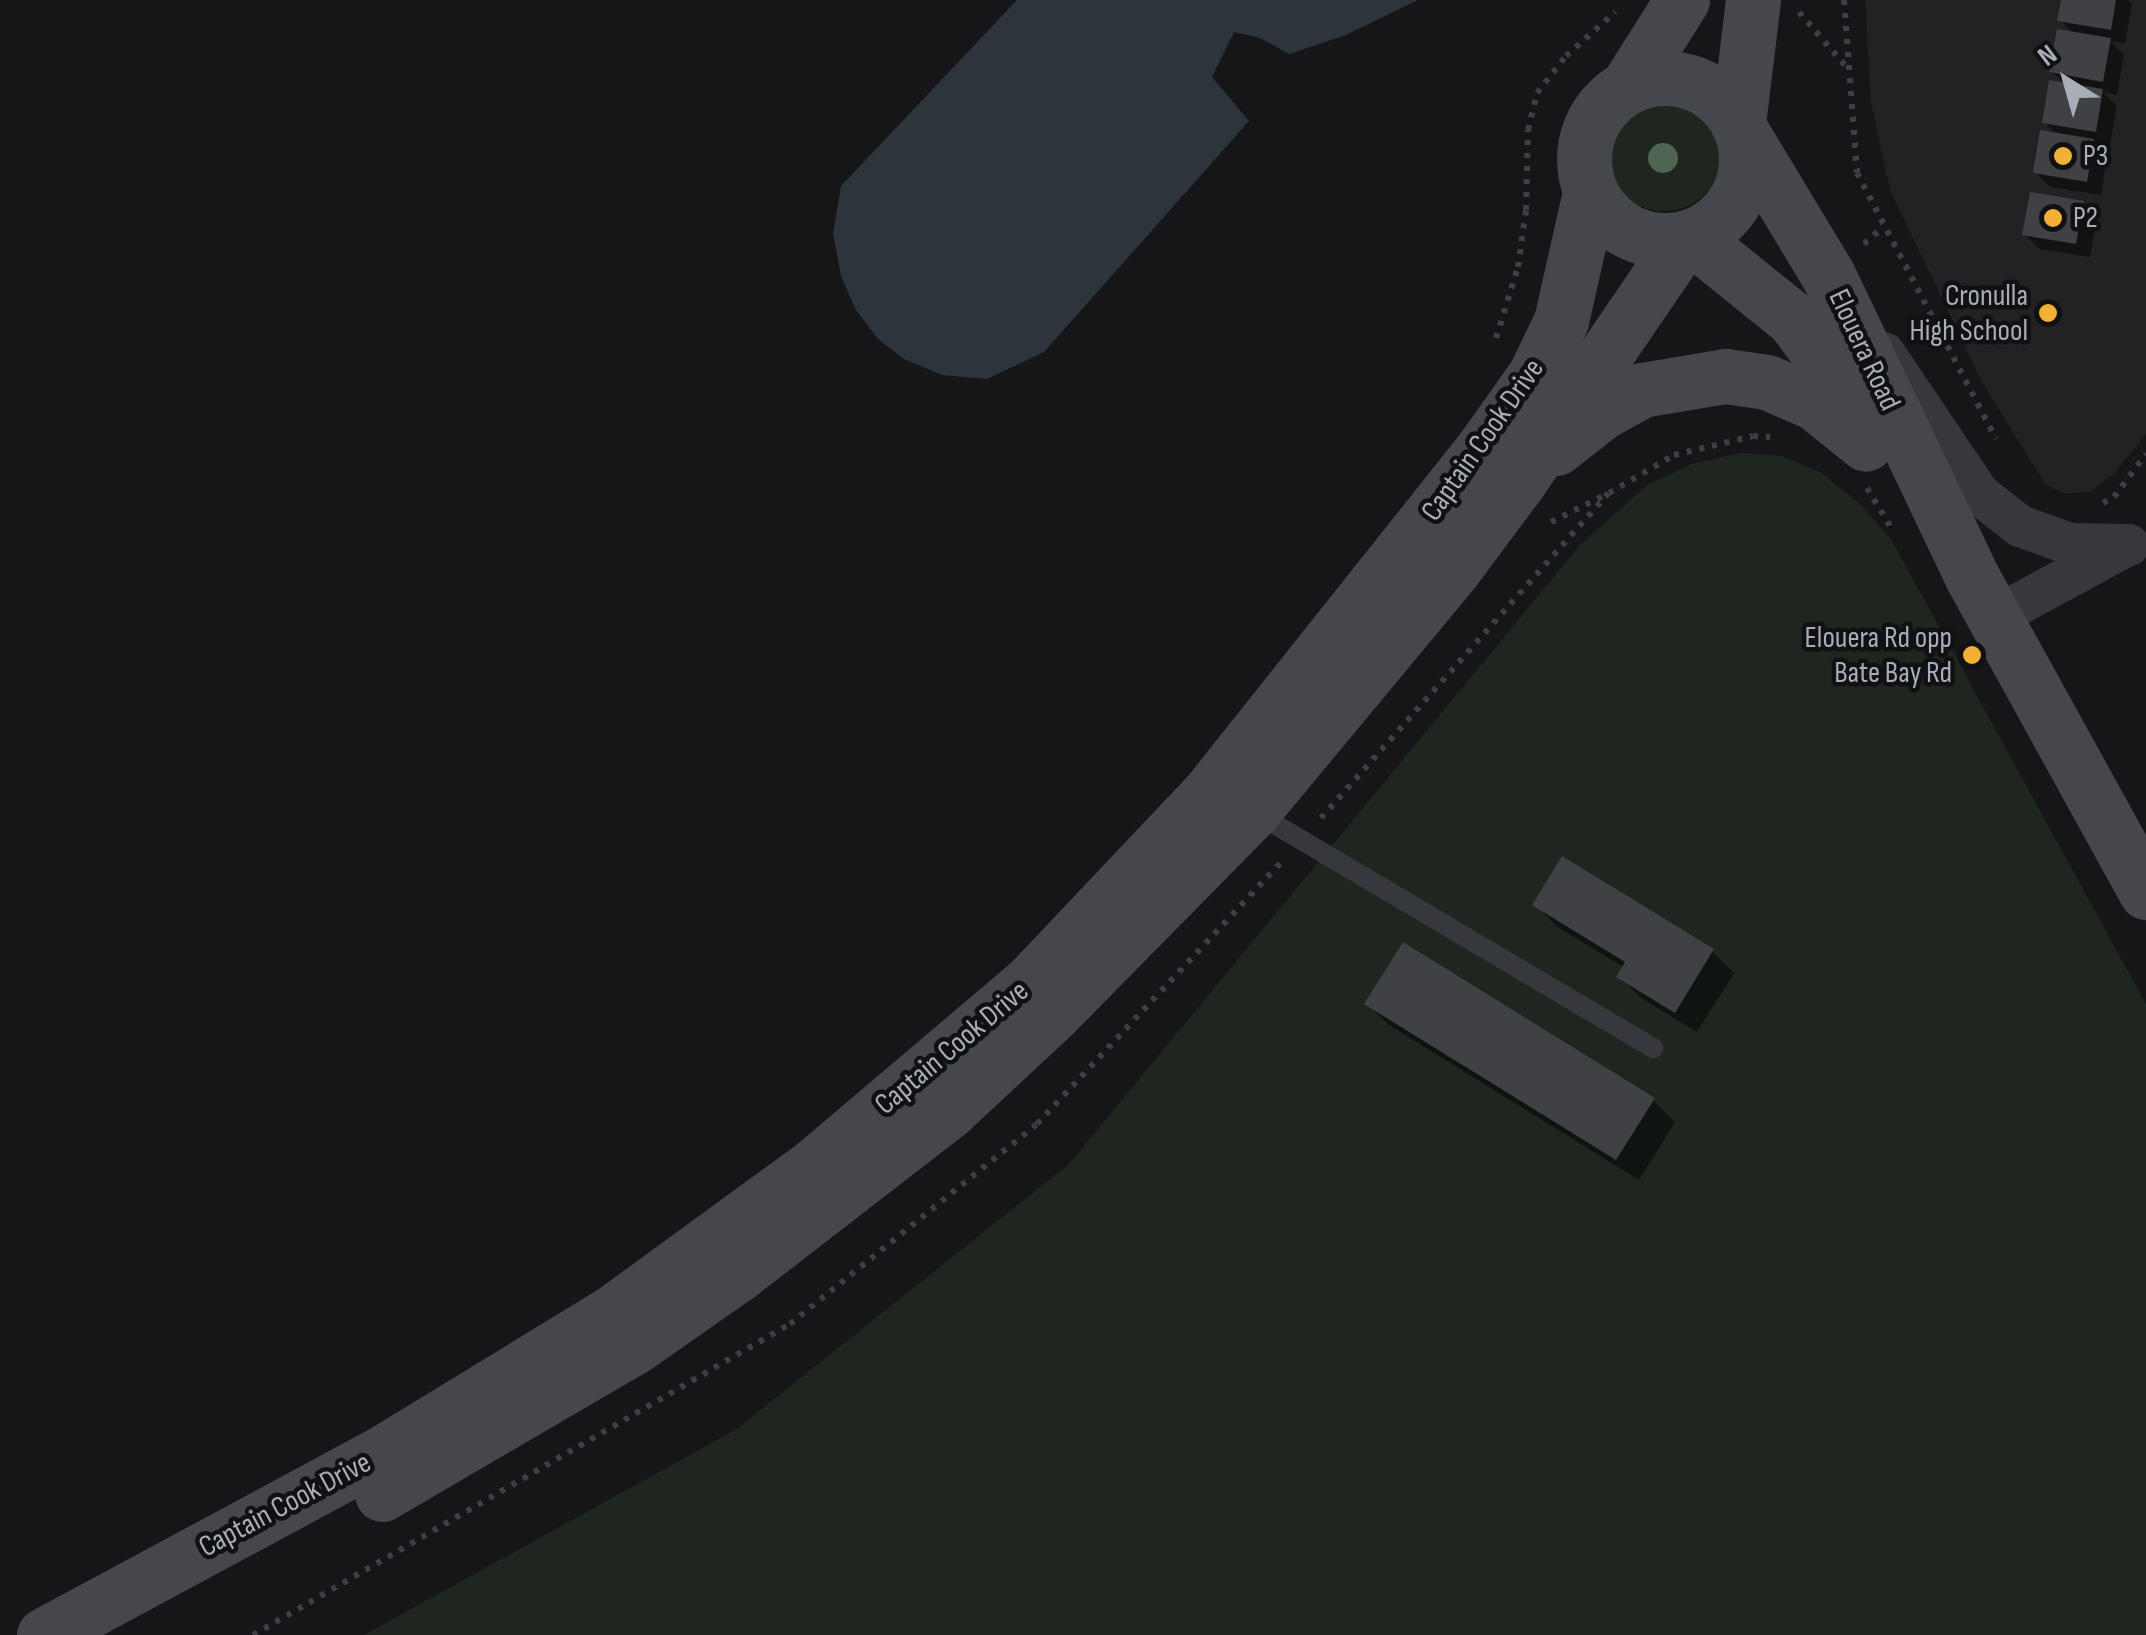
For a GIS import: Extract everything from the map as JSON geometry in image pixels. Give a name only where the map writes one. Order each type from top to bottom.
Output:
[{"type":"main road","points":[[1682,0],[1627,86],[1597,114],[1586,139],[1584,165],[1590,192],[1602,211],[1629,232],[1662,240],[1687,237],[1711,226],[1735,199],[1746,166],[1740,127],[1753,0]]},
{"type":"main road","points":[[1627,86],[1655,78],[1698,84],[1722,101],[1740,127]]},
{"type":"main road","name":"Elouera Road","points":[[1740,127],[1828,275],[1983,597],[2146,892]]},
{"type":"main road","name":"Captain Cook Drive","points":[[44,1635],[377,1456],[610,1314],[813,1166],[1031,981],[1208,794],[1494,433],[1535,375],[1561,321],[1590,192]]},
{"type":"main road","name":"Elouera Road","points":[[1687,237],[1794,320],[1848,390],[1876,477],[1983,597]]},
{"type":"main road","name":"Captain Cook Drive","points":[[122,1635],[522,1416],[634,1347],[737,1274],[949,1112],[1067,1001],[1253,811],[1453,570],[1520,480],[1687,237]]},
{"type":"main road","points":[[1520,480],[1602,412],[1642,390],[1726,376],[1768,382],[1815,403],[1856,433],[1876,477]]},
{"type":"street","points":[[1828,275],[1945,438],[1980,494],[2020,526],[2070,544],[2138,540]]},
{"type":"street","points":[[1983,597],[2138,540]]},
{"type":"lane","points":[[1253,811],[1653,1048]]},
{"type":"path","points":[[1789,0],[1849,70]]},
{"type":"path","points":[[1844,0],[1857,172],[2002,449]]},
{"type":"path","points":[[1492,352],[1518,267],[1526,210],[1528,130],[1537,94],[1566,56],[1626,2]]},
{"type":"path","points":[[1753,436],[1783,438]]},
{"type":"path","points":[[2100,504],[2114,497],[2146,454]]},
{"type":"path","points":[[1876,477],[1870,490],[1898,538]]},
{"type":"shaded area","points":[[1017,0],[1418,0],[1346,35],[1289,54],[1260,38],[1234,32],[1212,77],[1249,121],[1044,352],[987,379],[942,375],[904,359],[878,339],[856,310],[841,276],[833,233],[841,186]]},
{"type":"shaded area","name":"Cronulla High School","points":[[1865,0],[2146,0],[2146,434],[2113,475],[2089,492],[2065,494],[2045,484],[1982,382],[1890,190],[1871,103]]},
{"type":"shaded area","points":[[1664,93],[1687,97],[1706,110],[1719,129],[1723,152],[1719,175],[1706,194],[1687,207],[1664,211],[1641,207],[1622,194],[1609,175],[1605,152],[1609,129],[1622,110],[1641,97]]},
{"type":"shaded area","points":[[1741,453],[1782,456],[1820,472],[1859,503],[1891,539],[2146,1004],[2146,1635],[364,1635],[735,1430],[1069,1164],[1580,545],[1647,485],[1691,464]]},
{"type":"building","points":[[2061,0],[2116,0],[2111,30],[2057,21]]},
{"type":"building","points":[[2057,29],[2111,38],[2103,82],[2049,72]]},
{"type":"building","points":[[2049,80],[2103,89],[2096,132],[2042,123]]},
{"type":"building","name":"P3","points":[[2040,130],[2094,139],[2087,182],[2033,173]]},
{"type":"building","name":"P2","points":[[2030,192],[2084,201],[2076,244],[2022,235]]},
{"type":"building","points":[[1562,856],[1714,949],[1675,1013],[1616,977],[1625,962],[1532,905]]},
{"type":"building","points":[[1403,942],[1655,1098],[1616,1160],[1364,1004]]},
{"type":"place","name":"P3","points":[[2063,156]]},
{"type":"place","name":"P2","points":[[2053,218]]},
{"type":"place","name":"Cronulla High School","points":[[2048,313]]},
{"type":"place","name":"Elouera Rd opp Bate Bay Rd","points":[[1972,655]]}]
